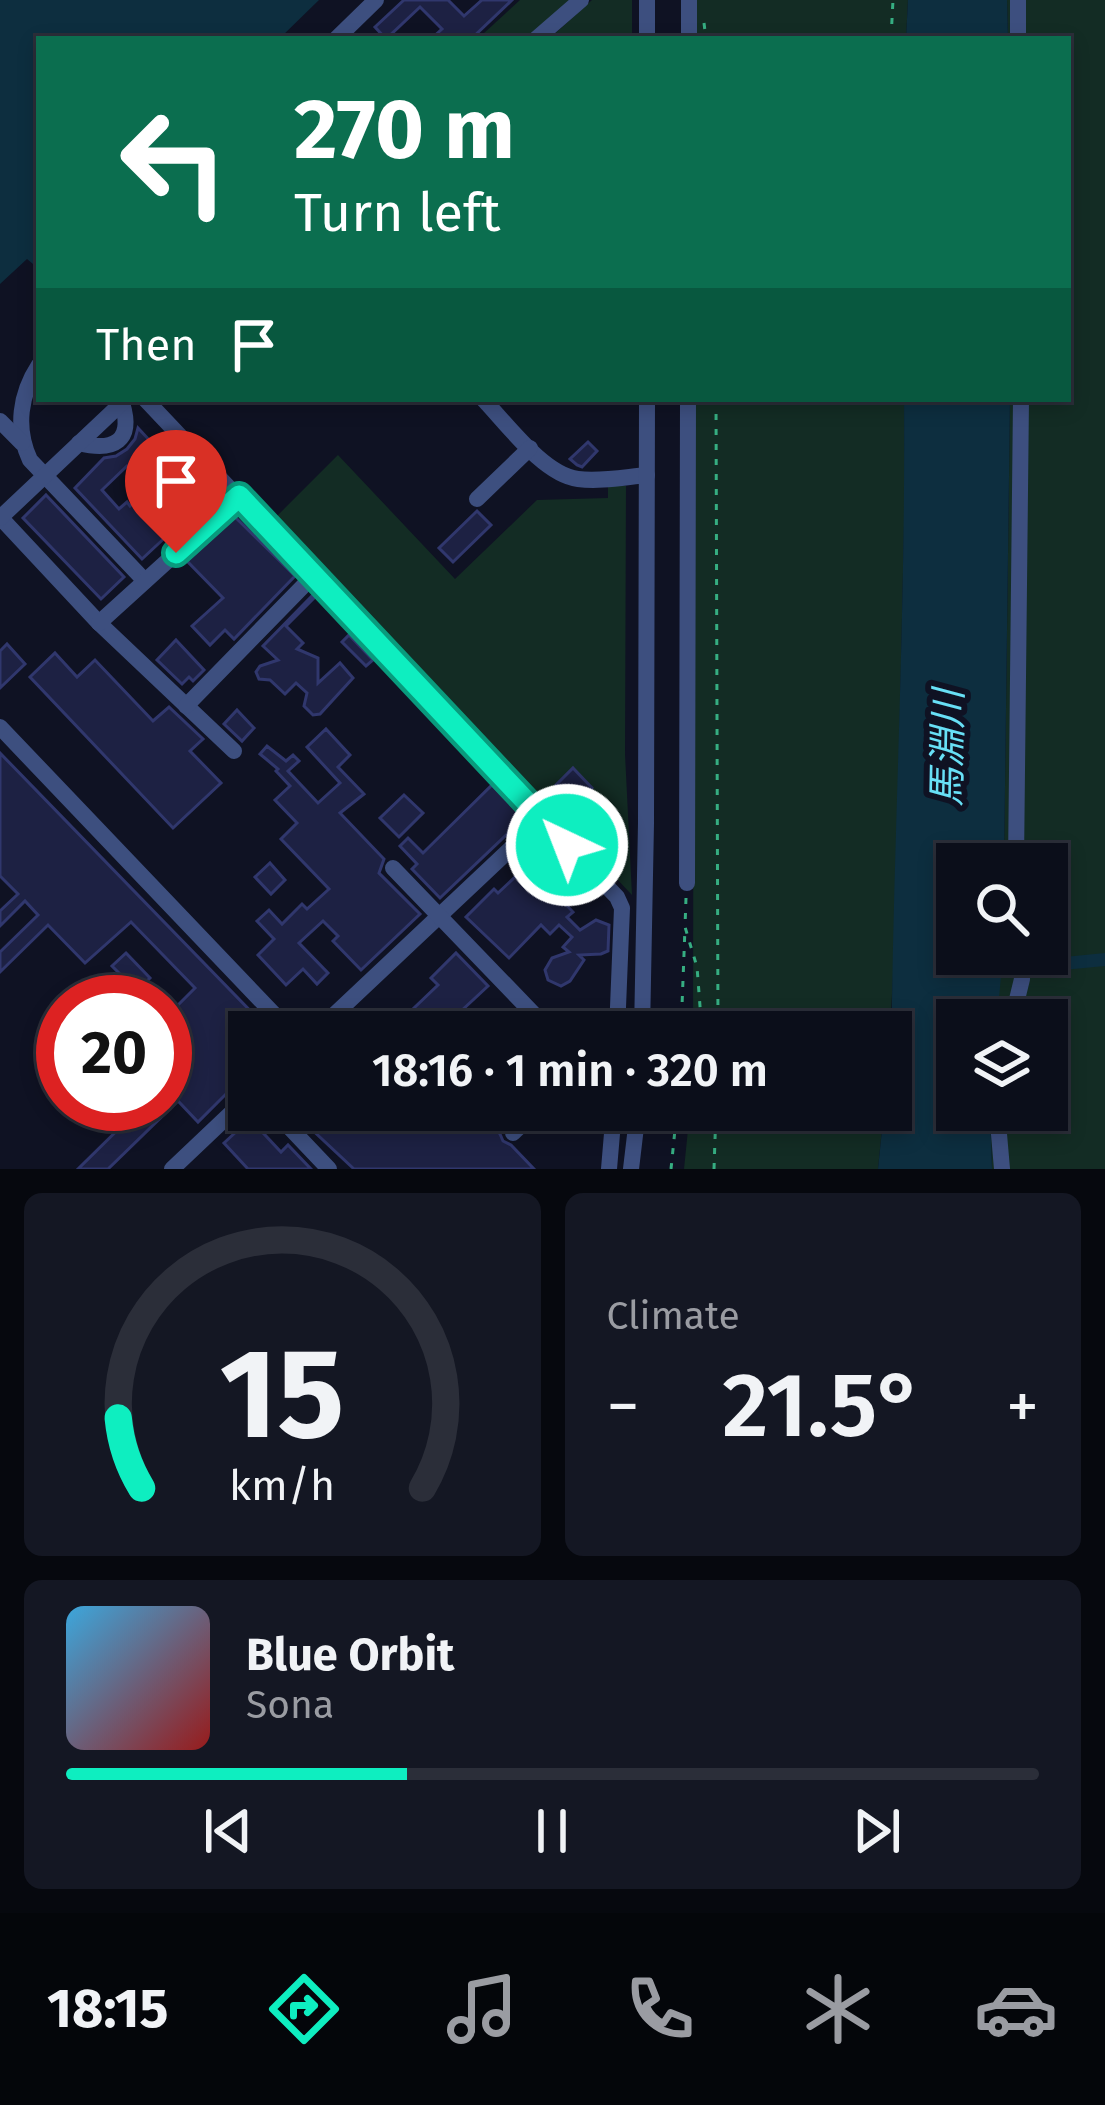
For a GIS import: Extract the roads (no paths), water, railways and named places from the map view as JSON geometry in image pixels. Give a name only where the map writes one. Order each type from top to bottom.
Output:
[{"type":"street","points":[[339,36],[376,0]]},
{"type":"street","points":[[539,36],[581,0]]},
{"type":"street","points":[[647,0],[647,36]]},
{"type":"street","points":[[688,36],[689,0]]},
{"type":"street","points":[[1018,0],[1018,36]]},
{"type":"street","points":[[22,443],[21,404],[36,370]]},
{"type":"street","points":[[124,402],[125,428],[118,439],[109,447],[79,443],[0,517],[99,623],[234,752]]},
{"type":"street","points":[[148,402],[617,897],[622,908],[618,1011]]},
{"type":"street","points":[[486,402],[549,467],[564,476],[583,480],[647,475]]},
{"type":"street","points":[[642,1011],[647,402]]},
{"type":"street","points":[[687,883],[688,402]]},
{"type":"street","points":[[1016,843],[1021,402]]},
{"type":"street","points":[[0,421],[22,443],[30,460],[145,581]]},
{"type":"street","points":[[477,499],[530,448]]},
{"type":"street","points":[[99,623],[239,496]]},
{"type":"street","points":[[186,706],[313,576]]},
{"type":"street","points":[[0,727],[271,1011]]},
{"type":"street","points":[[338,1011],[542,818]]},
{"type":"street","points":[[393,868],[531,1011]]},
{"type":"street","points":[[172,1169],[228,1116]]},
{"type":"street","points":[[293,1131],[328,1169]]},
{"type":"street","points":[[609,1169],[612,1131]]},
{"type":"street","points":[[632,1169],[636,1131]]},
{"type":"street","points":[[999,1131],[1003,1169]]},
{"type":"water","points":[[0,0],[319,0],[282,36],[36,36],[36,266],[27,259],[0,284]]},
{"type":"water","points":[[908,0],[1007,0],[1008,36],[906,36]]},
{"type":"water","name":"馬淵川","points":[[904,402],[1010,402],[1004,843],[936,843],[936,975],[1011,975],[1001,976],[999,999],[936,999],[936,1131],[991,1131],[992,1169],[878,1169],[882,1131],[912,1131],[912,1011],[892,1011]]},
{"type":"water","points":[[1105,953],[1105,966],[1068,970],[1068,957]]}]
